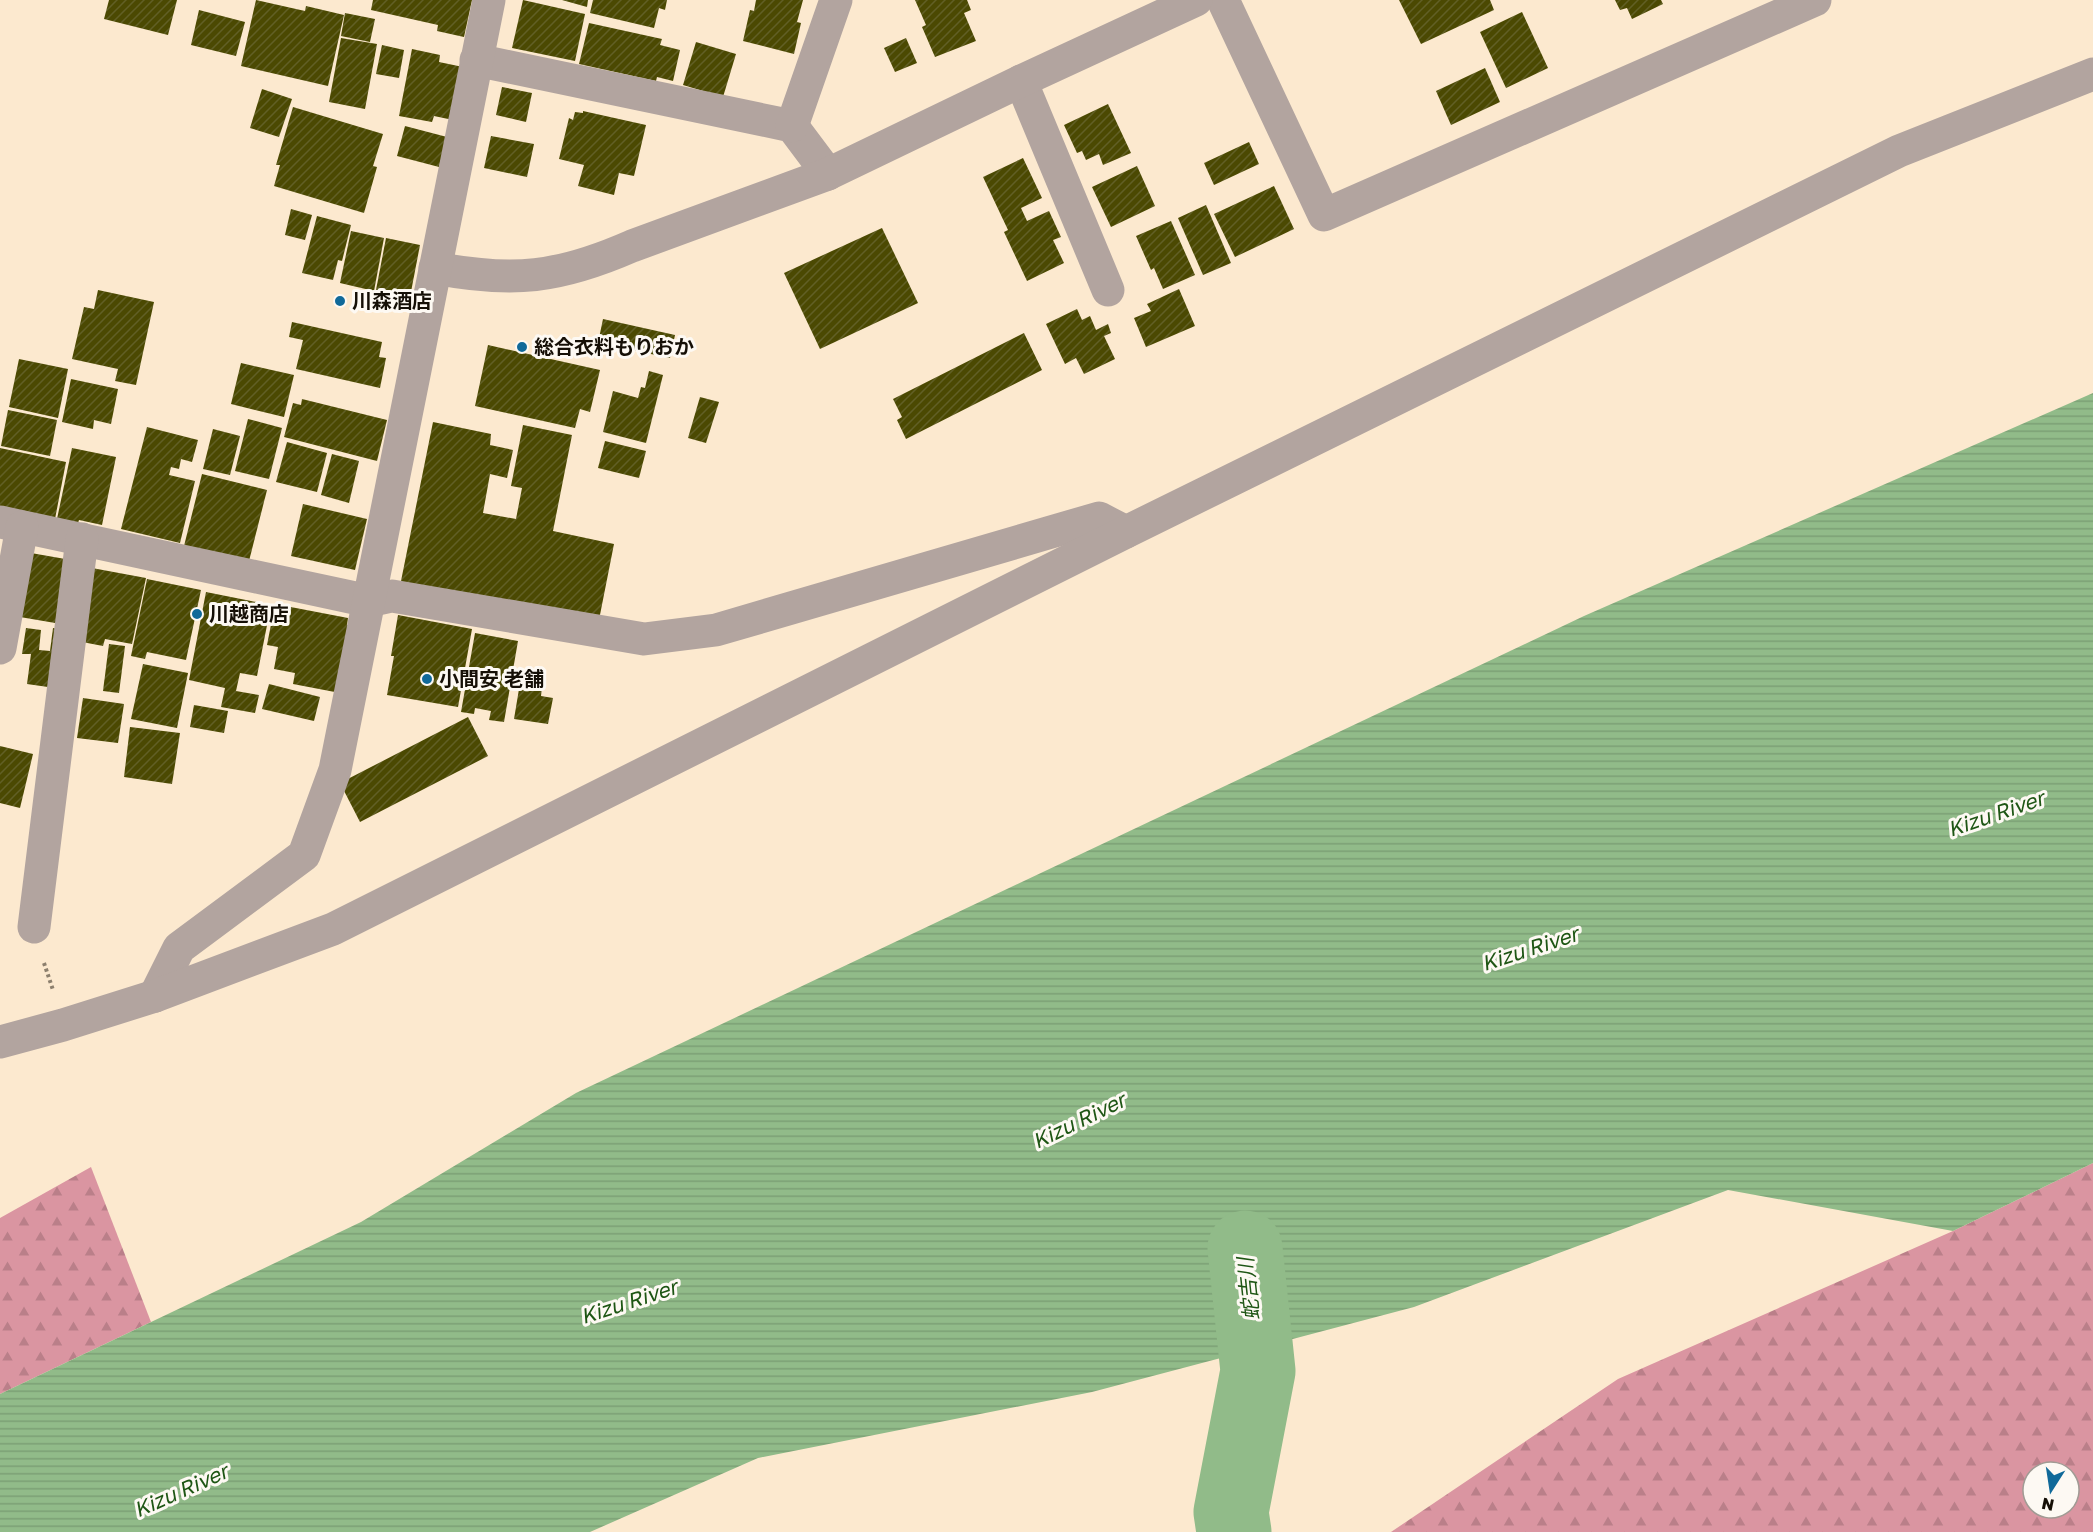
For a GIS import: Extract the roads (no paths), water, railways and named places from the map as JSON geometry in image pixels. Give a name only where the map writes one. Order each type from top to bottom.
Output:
[{"type":"street","points":[[155,996],[179,948],[304,855],[335,770],[489,0]]},
{"type":"street","points":[[792,126],[836,0]]},
{"type":"street","points":[[435,268],[499,277],[534,276],[568,270],[828,174],[1196,0]]},
{"type":"street","points":[[1223,0],[1324,215],[1815,0]]},
{"type":"street","points":[[476,60],[792,126],[828,174]]},
{"type":"street","points":[[0,1042],[155,996],[333,929],[1126,532],[1899,151],[2093,74]]},
{"type":"street","points":[[1021,81],[1108,290]]},
{"type":"street","points":[[0,648],[11,524],[369,601],[392,596],[644,639],[716,630],[1100,518],[1126,532]]},
{"type":"street","points":[[33,927],[82,539]]},
{"type":"water","name":"Kizu River","points":[[2093,393],[2093,1163],[1953,1231],[1728,1190],[1414,1307],[1092,1392],[758,1458],[590,1532],[0,1532],[0,1394],[361,1222],[576,1093],[1584,616]]},
{"type":"waterway","name":"蛇吉川","points":[[1234,1532],[1231,1512],[1258,1371],[1245,1248]]},
{"type":"place","name":"川森酒店","points":[[340,301]]},
{"type":"place","name":"総合衣料もりおか","points":[[522,347]]},
{"type":"place","name":"川越商店","points":[[197,614]]},
{"type":"place","name":"小間安 老舗","points":[[427,679]]}]
